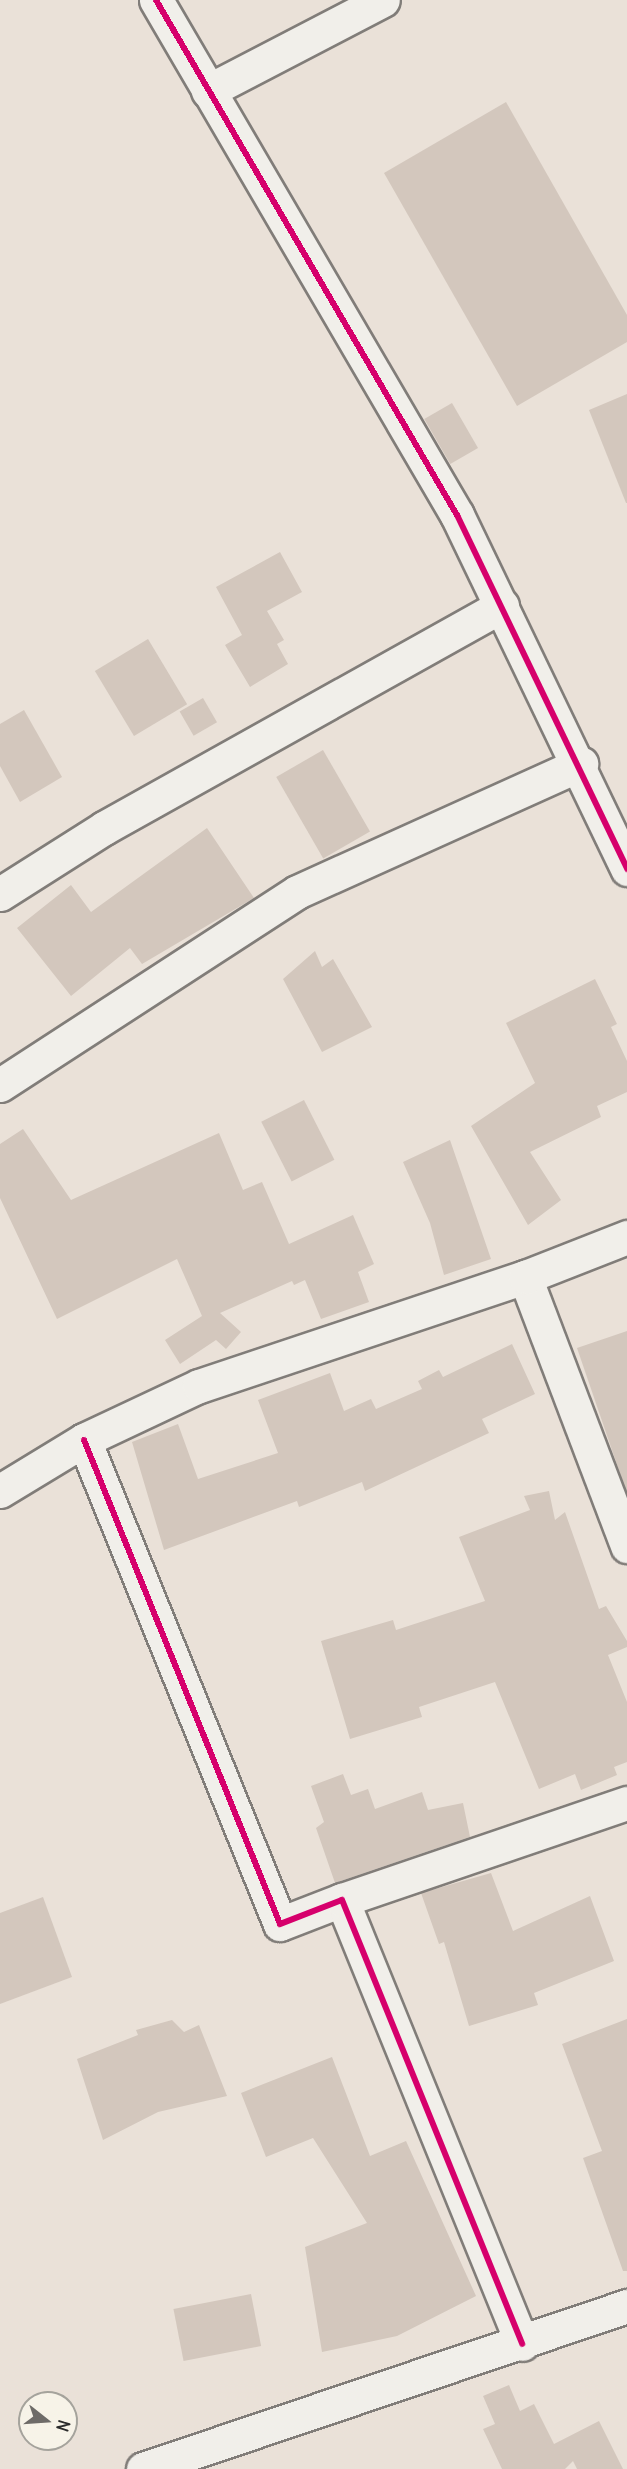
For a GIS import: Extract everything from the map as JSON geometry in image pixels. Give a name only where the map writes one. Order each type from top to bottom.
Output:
[{"type":"street","points":[[156,0],[457,515],[581,764],[627,869]]},
{"type":"street","points":[[208,91],[383,0]]},
{"type":"street","points":[[0,894],[104,828],[502,606]]},
{"type":"street","points":[[0,1085],[297,892],[581,764]]},
{"type":"street","points":[[0,1491],[84,1440],[199,1386],[525,1277],[627,1237]]},
{"type":"street","points":[[525,1277],[627,1546]]},
{"type":"street","points":[[84,1440],[280,1924],[342,1900],[627,1803]]},
{"type":"street","points":[[342,1900],[522,2344]]},
{"type":"street","points":[[143,2469],[522,2344],[627,2306]]},
{"type":"building","points":[[506,102],[627,315],[627,342],[517,406],[384,173]]},
{"type":"building","points":[[627,394],[627,503],[626,503],[589,410]]},
{"type":"building","points":[[452,403],[478,448],[450,464],[424,419]]},
{"type":"building","points":[[280,552],[302,592],[267,611],[284,640],[277,644],[288,664],[250,687],[225,645],[242,635],[216,587]]},
{"type":"building","points":[[148,639],[187,704],[134,736],[95,671]]},
{"type":"building","points":[[203,698],[217,722],[194,736],[180,712]]},
{"type":"building","points":[[24,710],[62,777],[20,802],[0,766],[0,724]]},
{"type":"building","points":[[323,750],[370,831],[323,858],[276,777]]},
{"type":"building","points":[[207,828],[254,898],[142,964],[130,948],[71,996],[17,928],[71,885],[91,912]]},
{"type":"building","points":[[315,951],[322,967],[333,959],[372,1027],[322,1052],[283,979]]},
{"type":"building","points":[[595,979],[617,1024],[611,1027],[627,1061],[627,1092],[597,1106],[601,1117],[530,1152],[561,1200],[528,1225],[471,1126],[535,1083],[506,1023]]},
{"type":"building","points":[[304,1100],[334,1160],[292,1181],[261,1122]]},
{"type":"building","points":[[23,1129],[71,1200],[219,1133],[243,1190],[262,1182],[289,1244],[353,1215],[374,1264],[358,1272],[369,1302],[321,1319],[305,1280],[294,1285],[292,1281],[220,1313],[241,1332],[226,1349],[216,1340],[180,1364],[165,1340],[202,1316],[177,1259],[57,1319],[0,1198],[0,1144]]},
{"type":"building","points":[[450,1140],[491,1259],[444,1275],[430,1223],[403,1162]]},
{"type":"building","points":[[627,1331],[627,1490],[626,1491],[577,1348]]},
{"type":"building","points":[[512,1344],[535,1394],[482,1419],[489,1433],[365,1491],[362,1482],[299,1507],[297,1501],[164,1550],[132,1442],[178,1424],[198,1479],[278,1453],[258,1400],[330,1373],[344,1411],[371,1399],[376,1409],[422,1389],[418,1381],[439,1370],[443,1377]]},
{"type":"building","points":[[549,1491],[555,1520],[565,1512],[599,1609],[606,1606],[627,1641],[627,1647],[608,1655],[627,1702],[627,1762],[614,1767],[617,1775],[581,1790],[575,1774],[539,1789],[495,1682],[419,1707],[422,1717],[350,1739],[321,1641],[393,1620],[396,1630],[485,1601],[459,1537],[530,1510],[524,1496]]},
{"type":"building","points":[[343,1774],[351,1795],[368,1789],[375,1809],[422,1792],[428,1810],[463,1803],[470,1837],[335,1883],[316,1828],[324,1822],[311,1786]]},
{"type":"building","points":[[491,1873],[513,1931],[590,1896],[614,1961],[534,1993],[538,2005],[469,2026],[444,1942],[439,1944],[421,1893]]},
{"type":"building","points":[[43,1897],[72,1977],[0,2004],[0,1913]]},
{"type":"building","points":[[627,2019],[627,2271],[623,2271],[583,2158],[602,2151],[562,2044]]},
{"type":"building","points":[[172,2020],[184,2032],[199,2025],[227,2096],[158,2112],[103,2140],[77,2059],[138,2035],[136,2030]]},
{"type":"building","points":[[332,2057],[370,2156],[406,2141],[476,2296],[397,2336],[322,2352],[305,2247],[367,2223],[313,2138],[266,2157],[241,2093]]},
{"type":"building","points":[[251,2294],[261,2346],[184,2361],[173,2309]]},
{"type":"building","points":[[509,2385],[520,2411],[534,2404],[554,2444],[599,2421],[623,2469],[577,2469],[573,2461],[565,2469],[502,2469],[483,2429],[495,2424],[483,2396]]},
{"type":"cycle path","points":[[156,0],[457,515],[627,869]]},
{"type":"cycle path","points":[[84,1440],[280,1924],[342,1900],[522,2344]]}]
